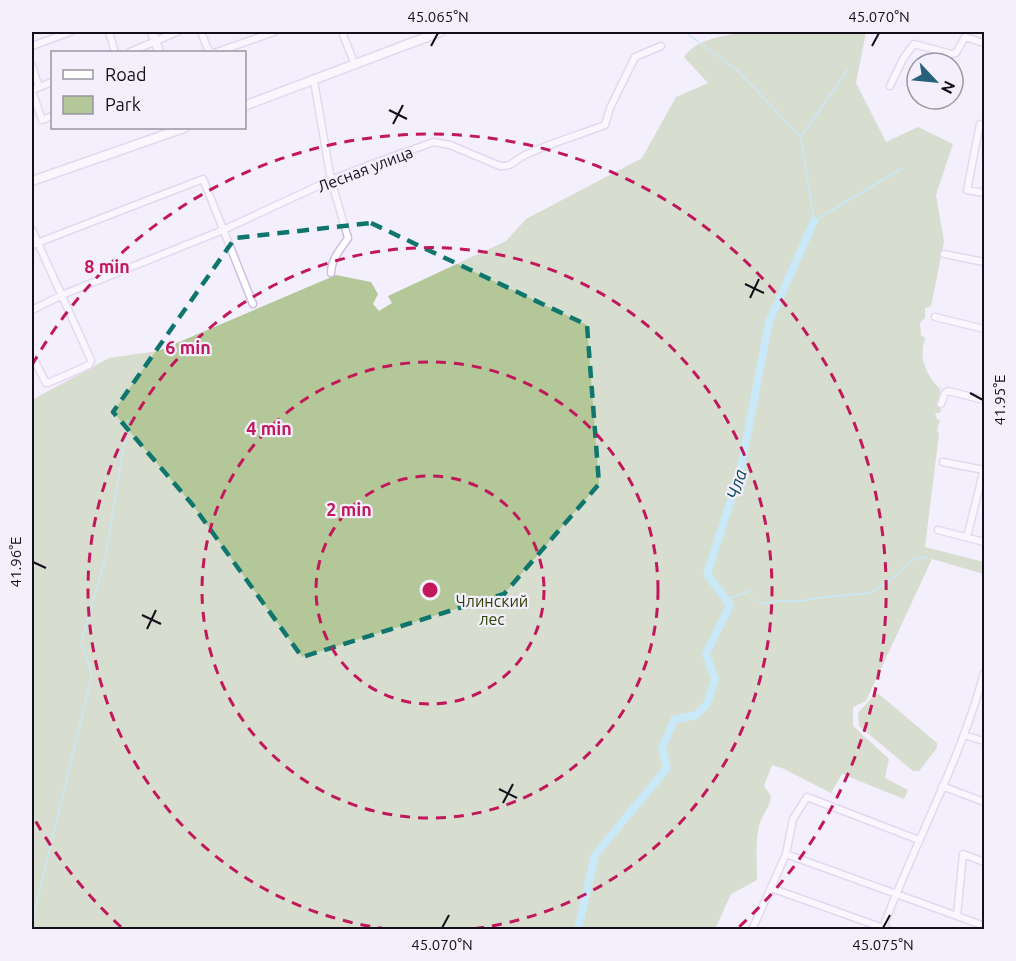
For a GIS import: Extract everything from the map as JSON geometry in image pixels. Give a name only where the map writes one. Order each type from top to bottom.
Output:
[{"type":"main road","points":[[152,32],[159,51]]},
{"type":"main road","points":[[246,105],[440,32]]},
{"type":"main road","points":[[32,181],[181,129]]},
{"type":"street","points":[[32,46],[70,32]]},
{"type":"street","points":[[108,32],[116,51]]},
{"type":"street","points":[[132,51],[177,32]]},
{"type":"street","points":[[201,32],[209,51]]},
{"type":"street","points":[[221,51],[274,32]]},
{"type":"street","points":[[342,32],[355,65]]},
{"type":"street","points":[[890,86],[903,59],[915,44],[951,54],[956,53],[965,37],[984,43]]},
{"type":"street","name":"Лесная улица","points":[[32,310],[62,295],[223,230],[331,180],[434,142],[450,145],[500,166],[507,166],[526,155],[605,125],[610,108],[635,57],[662,46]]},
{"type":"street","points":[[32,66],[39,87]]},
{"type":"street","points":[[314,81],[331,180],[348,238],[335,258],[331,273]]},
{"type":"street","points":[[51,82],[32,91],[42,120],[51,116]]},
{"type":"street","points":[[984,125],[980,124],[967,190],[984,193]]},
{"type":"street","points":[[34,244],[203,179],[253,304]]},
{"type":"street","points":[[32,230],[34,244],[62,295],[91,360],[89,364],[46,383],[33,358]]},
{"type":"street","points":[[944,254],[984,262]]},
{"type":"street","points":[[935,317],[984,329]]},
{"type":"street","points":[[941,404],[948,391],[984,399]]},
{"type":"street","points":[[943,462],[984,470],[968,537]]},
{"type":"street","points":[[938,530],[984,542]]},
{"type":"street","points":[[771,888],[884,929],[895,893],[964,735],[984,677]]},
{"type":"street","points":[[964,735],[984,741]]},
{"type":"street","points":[[942,786],[984,802]]},
{"type":"street","points":[[752,930],[786,854],[793,819],[807,797],[919,840]]},
{"type":"street","points":[[786,854],[984,926]]},
{"type":"street","points":[[957,916],[963,854],[984,862]]},
{"type":"highlighted area","points":[[371,223],[587,325],[599,484],[504,594],[302,657],[192,504],[113,412],[235,238]]},
{"type":"green space","name":"Члинский лес","points":[[744,32],[866,32],[856,83],[886,142],[918,127],[953,144],[936,195],[944,241],[931,306],[925,308],[925,318],[920,323],[921,336],[925,337],[922,353],[924,365],[929,376],[940,389],[939,406],[941,410],[935,413],[937,419],[940,420],[937,430],[939,434],[925,547],[984,562],[984,574],[932,559],[866,701],[853,707],[853,726],[889,759],[885,778],[908,790],[904,799],[842,774],[831,793],[772,765],[764,786],[771,796],[757,836],[757,880],[731,894],[715,929],[32,930],[32,400],[109,358],[158,351],[336,275],[371,282],[378,294],[373,304],[379,311],[392,303],[388,296],[506,241],[526,219],[642,158],[676,97],[708,83],[684,57],[690,50],[704,42]]},
{"type":"green space","points":[[879,694],[937,743],[937,748],[919,771],[913,771],[859,726],[858,713],[874,695]]},
{"type":"waterway","name":"Чла","points":[[685,32],[738,71],[801,137],[814,221],[901,169]]},
{"type":"waterway","points":[[801,137],[848,69]]},
{"type":"waterway","name":"Чла","points":[[578,930],[595,855],[667,768],[662,748],[674,720],[696,715],[707,704],[715,679],[706,654],[730,605],[707,574],[740,472],[769,322],[814,221]]},
{"type":"waterway","points":[[32,922],[92,675],[81,642],[105,560],[128,420]]},
{"type":"waterway","points":[[757,598],[762,604],[870,593],[891,580],[908,563],[917,558],[927,557]]},
{"type":"waterway","points":[[726,599],[751,591]]}]
